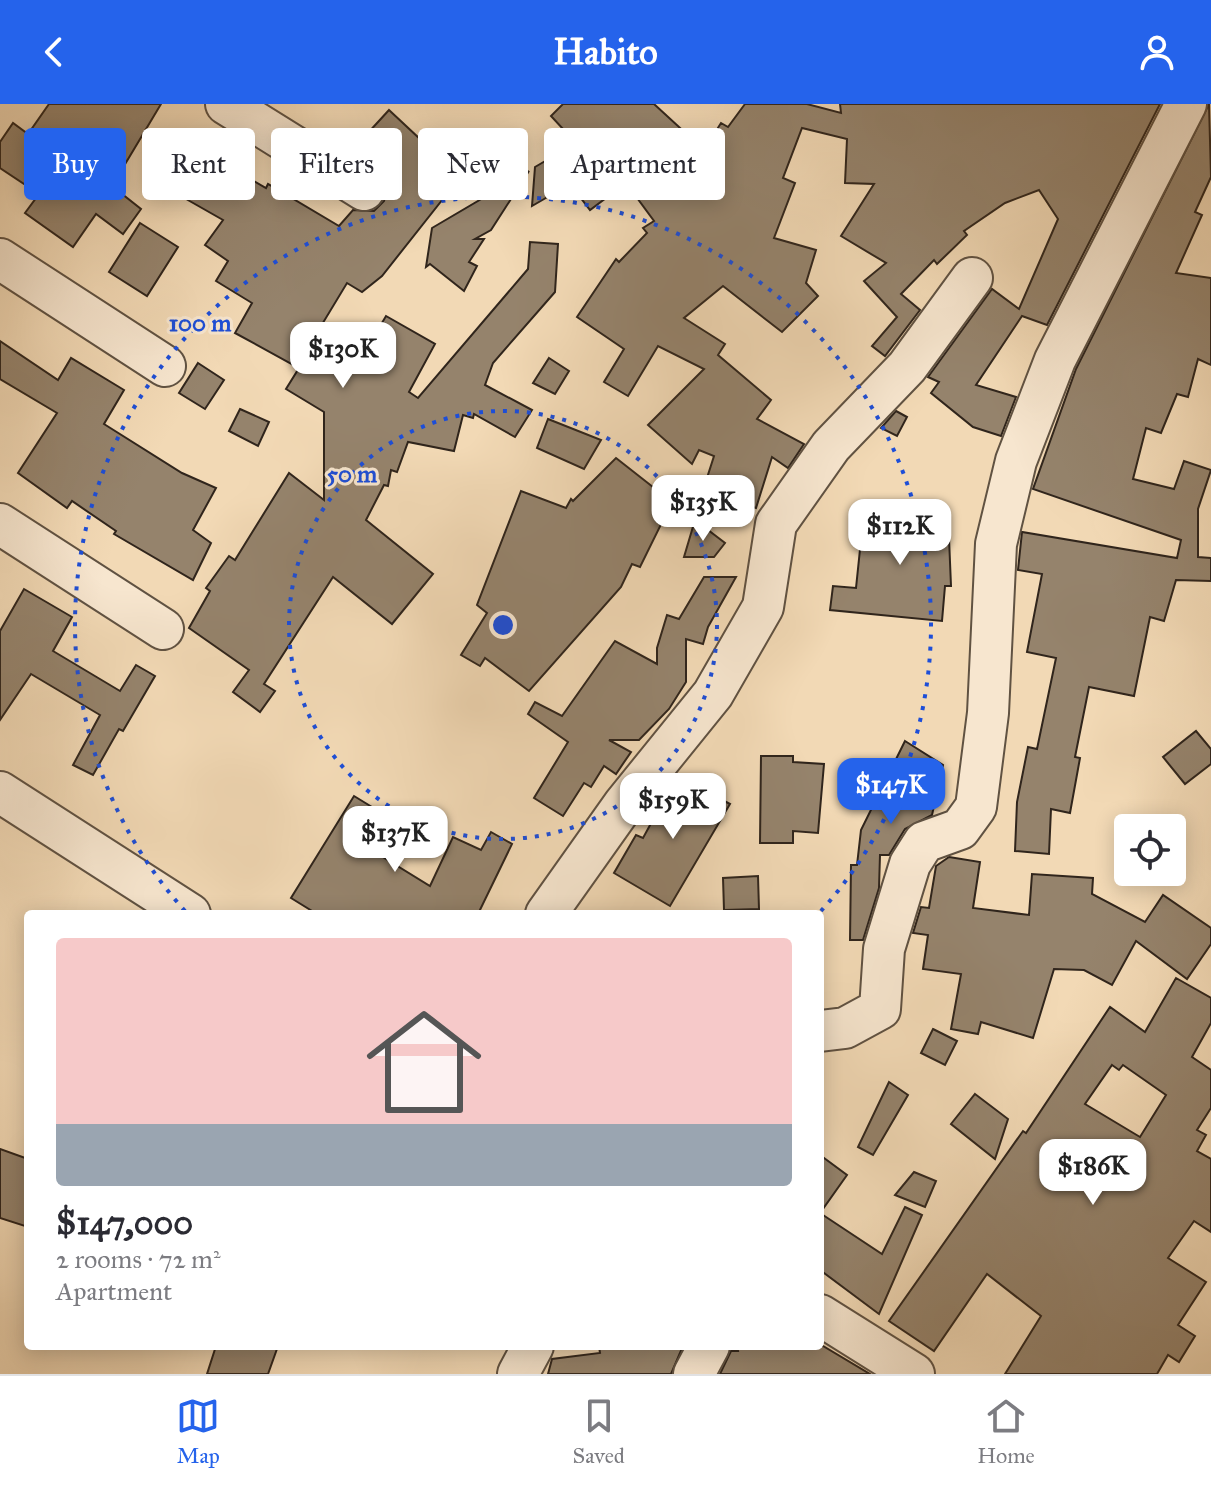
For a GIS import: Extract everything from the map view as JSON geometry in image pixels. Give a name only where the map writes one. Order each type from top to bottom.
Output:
[{"type":"street","points":[[226,104],[271,132]]},
{"type":"street","points":[[824,1031],[845,1028],[880,1009],[884,949],[910,864],[924,842],[960,829],[976,807],[988,713],[991,596],[996,544],[1016,461],[1055,360],[1186,104]]},
{"type":"street","points":[[0,259],[165,366]]},
{"type":"street","points":[[549,910],[624,804],[713,694],[763,607],[776,524],[831,446],[907,367],[972,278]]},
{"type":"street","points":[[0,524],[163,629]]},
{"type":"street","points":[[0,792],[184,910]]},
{"type":"street","points":[[824,1318],[914,1374]]},
{"type":"street","points":[[518,1374],[531,1350]]},
{"type":"street","points":[[694,1374],[707,1350]]},
{"type":"building","points":[[49,104],[161,104],[147,128],[142,128],[142,136],[126,163],[126,128],[32,128]]},
{"type":"building","points":[[563,104],[654,104],[680,128],[562,128],[551,116]]},
{"type":"building","points":[[745,104],[807,104],[841,113],[840,104],[1160,104],[1047,325],[1022,316],[976,385],[1016,397],[1001,436],[973,427],[931,393],[939,382],[928,377],[992,289],[1019,309],[1058,219],[1039,190],[1005,203],[964,231],[967,235],[937,264],[934,260],[901,294],[920,310],[885,356],[872,346],[897,317],[864,281],[886,263],[841,236],[874,184],[845,183],[847,139],[802,128],[783,178],[795,183],[774,238],[816,250],[806,283],[818,296],[782,332],[723,286],[684,318],[725,344],[718,355],[771,400],[757,419],[804,444],[788,468],[772,457],[756,508],[733,501],[707,478],[714,456],[699,450],[692,464],[648,425],[704,369],[658,346],[628,396],[604,382],[624,349],[577,317],[616,259],[619,262],[647,233],[643,228],[654,221],[639,200],[725,200],[725,128],[718,128],[721,123],[728,127]]},
{"type":"building","points":[[1209,104],[1211,177],[1195,212],[1202,215],[1176,273],[1211,278],[1211,365],[1198,359],[1188,397],[1177,394],[1161,433],[1146,428],[1133,479],[1174,489],[1184,461],[1211,470],[1198,509],[1198,557],[1211,558],[1211,581],[1176,580],[1164,621],[1150,617],[1134,696],[1089,687],[1075,757],[1080,758],[1070,813],[1051,809],[1049,854],[1015,851],[1017,802],[1028,747],[1037,749],[1056,658],[1027,652],[1042,574],[1018,570],[1022,532],[1177,558],[1181,540],[1033,489],[1076,369]]},
{"type":"building","points":[[389,110],[418,137],[418,200],[442,200],[382,276],[362,292],[347,283],[321,326],[366,350],[386,316],[435,344],[409,392],[418,398],[528,269],[530,242],[558,244],[555,292],[493,363],[485,385],[532,410],[515,437],[474,414],[473,418],[463,415],[454,451],[408,442],[397,472],[391,470],[388,486],[384,485],[366,520],[433,574],[392,624],[333,577],[264,684],[275,691],[260,712],[233,692],[249,670],[189,628],[210,591],[206,588],[229,556],[235,560],[289,473],[324,500],[324,412],[286,389],[299,368],[235,333],[252,303],[216,281],[228,261],[205,245],[223,220],[188,200],[255,200],[255,182],[266,188],[268,184],[271,186],[271,200],[295,200],[339,226],[353,210],[374,211],[384,200],[402,200],[402,128],[372,128]]},
{"type":"building","points":[[13,123],[24,131],[24,184],[0,168],[0,142]]},
{"type":"building","points":[[544,162],[544,199],[532,206],[535,167]]},
{"type":"building","points":[[126,197],[141,209],[123,234],[96,214],[73,247],[25,213],[35,200],[126,200]]},
{"type":"building","points":[[480,200],[510,200],[491,230],[475,239],[484,239],[469,262],[477,266],[464,291],[430,264],[426,267],[432,228]]},
{"type":"building","points":[[582,200],[603,200],[590,210]]},
{"type":"building","points":[[140,223],[178,247],[147,296],[109,272]]},
{"type":"building","points":[[0,341],[58,380],[71,358],[124,390],[104,424],[182,473],[216,488],[193,530],[211,543],[193,580],[114,534],[116,531],[72,501],[67,508],[18,473],[57,413],[0,379]]},
{"type":"building","points":[[549,358],[569,371],[555,394],[533,383]]},
{"type":"building","points":[[198,363],[224,380],[205,409],[179,393]]},
{"type":"building","points":[[240,409],[269,422],[258,446],[229,431]]},
{"type":"building","points":[[896,411],[907,417],[897,436],[881,428]]},
{"type":"building","points":[[548,419],[601,440],[584,469],[537,448]]},
{"type":"building","points":[[616,458],[672,502],[640,567],[632,564],[621,587],[529,691],[485,658],[480,666],[461,655],[487,613],[477,605],[521,491],[566,508],[571,499],[573,501]]},
{"type":"building","points":[[864,511],[948,514],[951,586],[945,586],[942,621],[830,610],[833,586],[856,588]]},
{"type":"building","points":[[695,520],[725,543],[714,557],[684,557]]},
{"type":"building","points":[[704,577],[736,577],[708,627],[703,644],[686,639],[686,682],[669,709],[639,740],[609,740],[631,752],[616,774],[604,766],[591,787],[584,783],[563,816],[534,798],[568,742],[528,714],[535,702],[562,716],[615,641],[657,664],[657,648],[667,615],[679,619]]},
{"type":"building","points":[[24,589],[72,617],[53,651],[120,691],[136,665],[155,676],[93,775],[73,765],[100,715],[31,674],[0,720],[0,631]]},
{"type":"building","points":[[1196,731],[1211,749],[1211,764],[1185,784],[1163,757]]},
{"type":"building","points":[[905,741],[943,765],[932,815],[905,829],[889,855],[880,855],[879,888],[863,940],[850,940],[851,865],[857,865],[861,830]]},
{"type":"building","points":[[761,756],[793,756],[793,762],[824,764],[818,833],[793,831],[793,843],[760,843]]},
{"type":"building","points":[[677,776],[730,804],[670,906],[614,873],[636,835],[643,838]]},
{"type":"building","points":[[354,796],[385,815],[365,846],[430,886],[453,837],[481,850],[491,832],[512,844],[480,910],[310,910],[291,898]]},
{"type":"building","points":[[949,857],[980,862],[973,908],[1029,915],[1032,874],[1093,878],[1092,894],[1145,922],[1163,895],[1211,928],[1211,944],[1187,979],[1136,941],[1112,985],[1084,970],[1054,969],[1033,1038],[981,1022],[978,1034],[951,1029],[961,974],[923,969],[928,935],[913,933],[921,907],[929,908],[936,866]]},
{"type":"building","points":[[758,876],[759,909],[724,910],[723,878]]},
{"type":"building","points":[[1176,978],[1211,998],[1211,1023],[1192,1057],[1211,1070],[1211,1108],[1197,1130],[1206,1135],[1197,1151],[1211,1159],[1211,1232],[1194,1221],[1168,1258],[1206,1282],[1178,1325],[1195,1336],[1179,1362],[1168,1355],[1157,1374],[1005,1374],[1041,1316],[987,1274],[934,1351],[889,1321],[1023,1131],[1026,1133],[1110,1007],[1145,1032]],"holes":[[[1112,1065],[1119,1070],[1123,1065],[1166,1095],[1140,1137],[1085,1104]]]},
{"type":"building","points":[[933,1029],[957,1041],[945,1065],[921,1053]]},
{"type":"building","points":[[889,1082],[908,1095],[873,1155],[858,1147]]},
{"type":"building","points":[[975,1094],[1008,1119],[995,1159],[951,1124]]},
{"type":"building","points":[[0,1149],[24,1158],[24,1226],[0,1218]]},
{"type":"building","points":[[824,1158],[847,1175],[824,1207]]},
{"type":"building","points":[[914,1172],[936,1181],[925,1207],[895,1195]]},
{"type":"building","points":[[905,1207],[922,1215],[879,1314],[824,1273],[824,1216],[882,1254]]},
{"type":"building","points":[[824,1347],[870,1374],[720,1374],[731,1351],[824,1350]]},
{"type":"building","points":[[215,1350],[277,1350],[268,1374],[207,1374]]},
{"type":"building","points":[[600,1350],[681,1350],[671,1374],[548,1374],[552,1359],[600,1353]]}]
